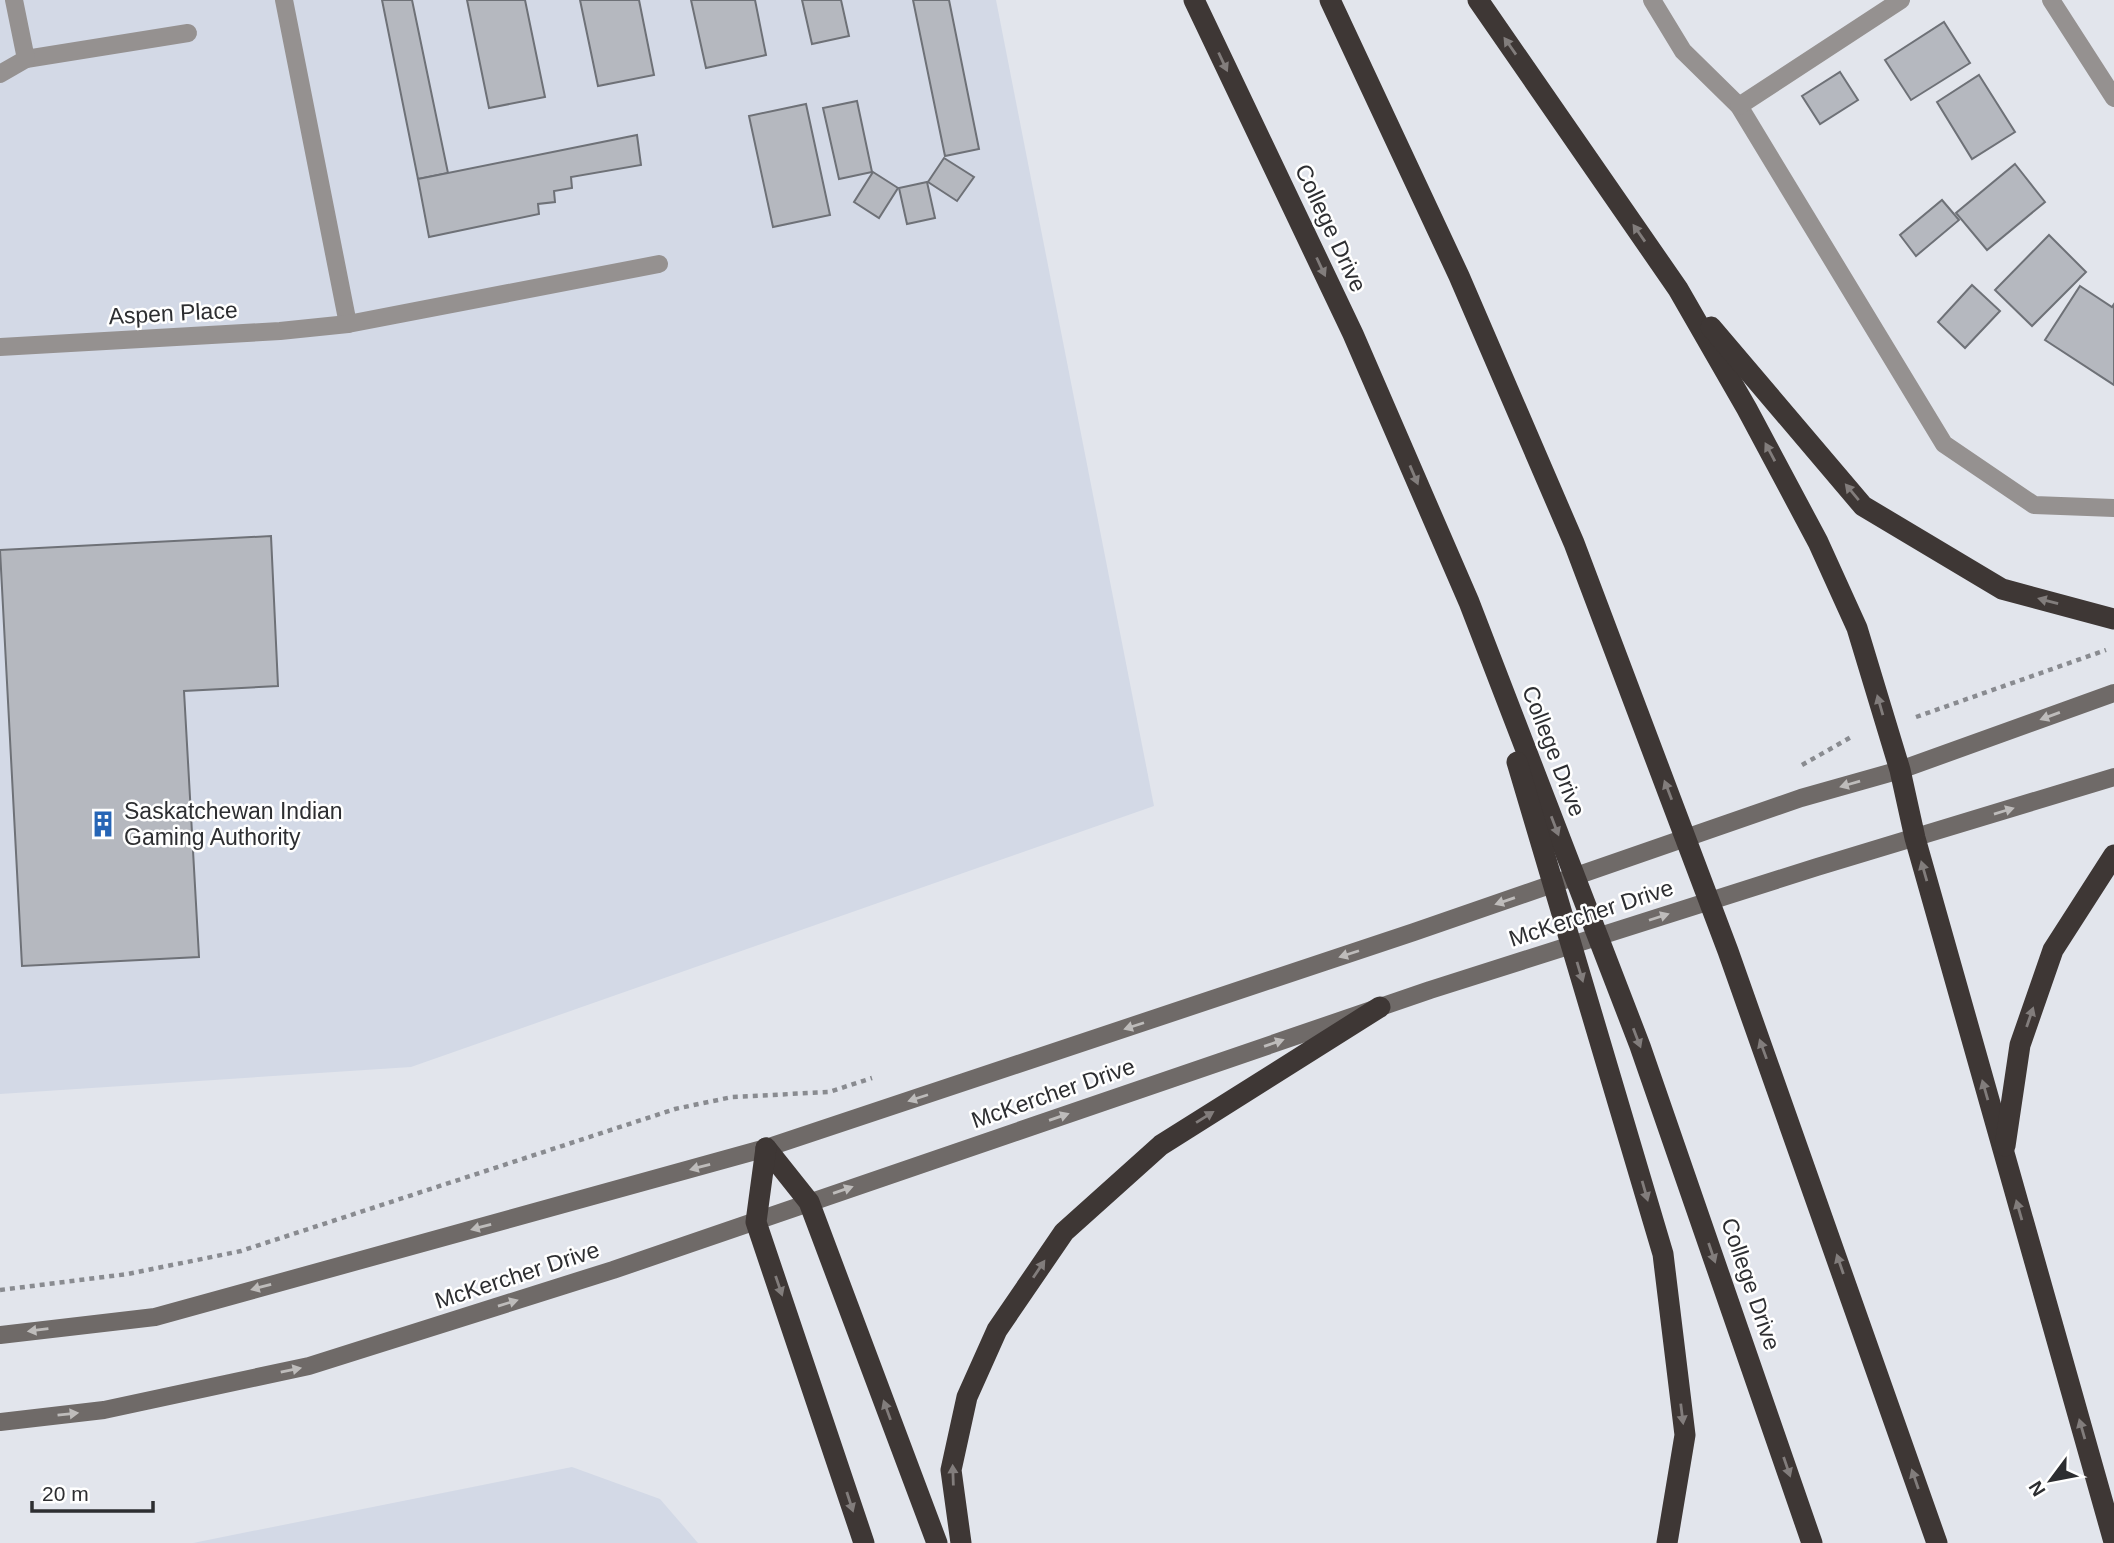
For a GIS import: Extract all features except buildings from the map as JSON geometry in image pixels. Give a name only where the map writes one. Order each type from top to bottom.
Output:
[{"type":"highway","name":"College Drive","points":[[1194,0],[1353,334],[1469,602],[1640,1046],[1812,1543]]},
{"type":"highway","points":[[1331,0],[1459,276],[1574,543],[1732,964],[1937,1543]]},
{"type":"highway","points":[[1478,0],[1678,289],[1747,409],[1823,554],[1857,628],[1900,770],[1915,838],[2003,1156],[2114,1542]]},
{"type":"highway","points":[[1678,289],[1863,506],[2002,589],[2114,619]]},
{"type":"highway","points":[[1469,602],[1663,1254],[1685,1435],[1667,1543]]},
{"type":"highway","points":[[2003,1156],[2020,1045],[2053,950],[2114,855]]},
{"type":"highway","points":[[961,1543],[951,1470],[967,1397],[997,1330],[1065,1232],[1161,1145],[1380,1007]]},
{"type":"highway","points":[[766,1148],[809,1202],[937,1543]]},
{"type":"highway","points":[[766,1148],[756,1222],[864,1543]]},
{"type":"main road","name":"McKercher Drive","points":[[0,1335],[155,1317],[766,1148],[1414,932],[1801,798],[1900,770],[2114,693]]},
{"type":"main road","name":"McKercher Drive","points":[[0,1422],[104,1410],[309,1366],[613,1270],[1430,990],[1817,867],[2114,777]]},
{"type":"street","points":[[14,0],[26,59]]},
{"type":"street","points":[[284,0],[348,324]]},
{"type":"street","points":[[1652,0],[1683,51],[1739,106],[1944,443],[2034,505],[2114,508]]},
{"type":"street","points":[[1739,106],[1900,0]]},
{"type":"street","points":[[2051,0],[2114,98]]},
{"type":"street","points":[[0,74],[26,59],[188,33]]},
{"type":"street","name":"Aspen Place","points":[[0,347],[281,331],[348,324],[659,264]]},
{"type":"path","points":[[1912,719],[2108,649]]},
{"type":"path","points":[[1795,768],[1853,736]]},
{"type":"path","points":[[0,1290],[128,1274],[241,1251],[675,1109],[732,1097],[828,1092],[881,1075]]},
{"type":"shaded area","points":[[0,0],[996,0],[1154,806],[411,1067],[0,1094]]},
{"type":"shaded area","points":[[572,1467],[660,1499],[698,1543],[193,1543]]},
{"type":"place","name":"Saskatchewan Indian Gaming Authority","points":[[103,824]]}]
